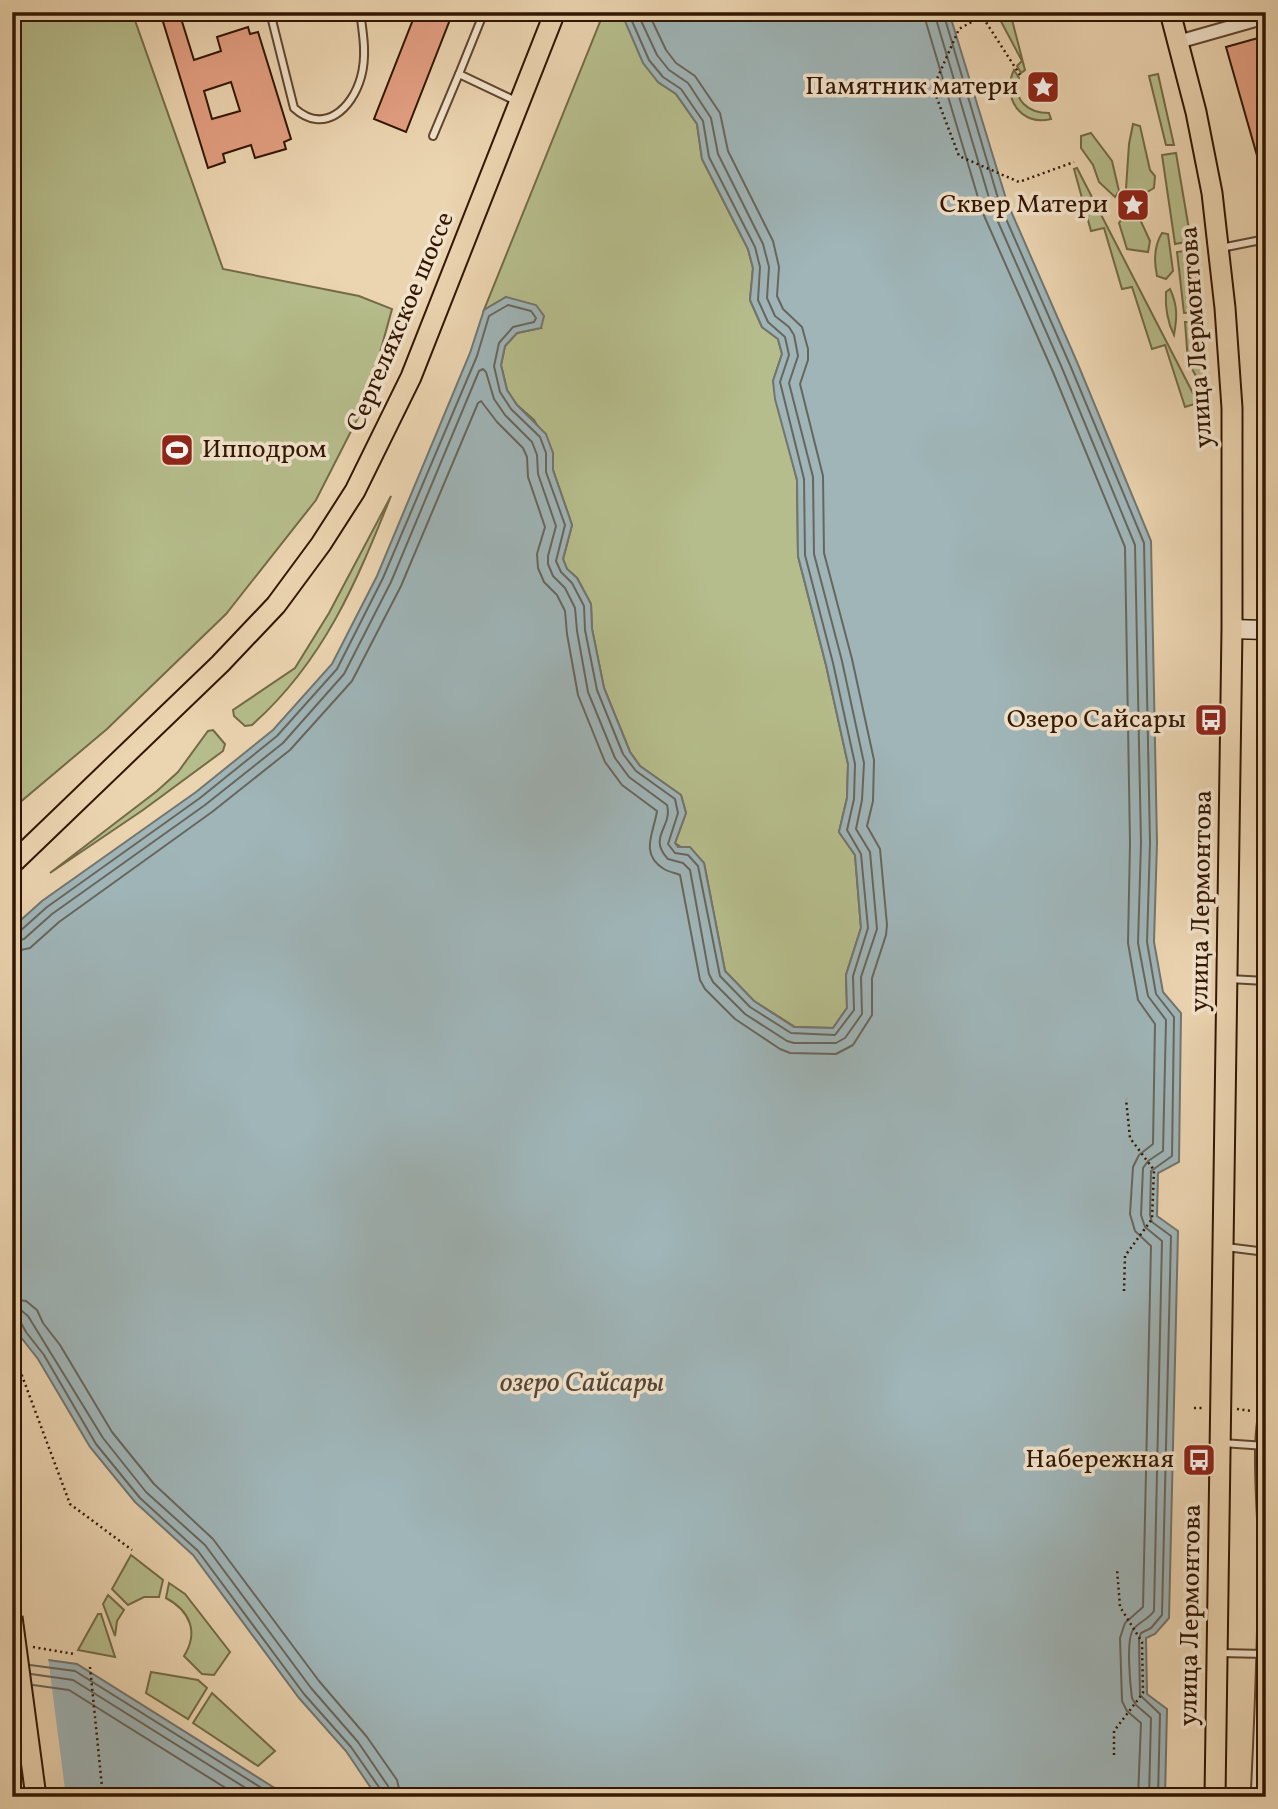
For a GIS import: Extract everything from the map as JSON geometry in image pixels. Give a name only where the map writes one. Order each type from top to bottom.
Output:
[{"type":"main road","name":"Сергеляхское шоссе","points":[[12,864],[220,664],[276,604],[321,544],[355,491],[411,377],[555,12]]},
{"type":"main road","name":"улица Лермонтова","points":[[1170,12],[1204,151],[1219,249],[1231,369],[1233,629],[1215,1797]]},
{"type":"main road","points":[[1233,629],[1266,630]]},
{"type":"main road","points":[[12,1617],[36,1797]]},
{"type":"street","points":[[1178,42],[1266,16]]},
{"type":"lane","points":[[270,12],[294,108],[302,115],[318,120],[334,116],[350,101],[361,76],[364,44],[360,12]]},
{"type":"lane","points":[[433,136],[484,12]]},
{"type":"lane","points":[[459,74],[520,102]]},
{"type":"lane","points":[[1219,249],[1266,239]]},
{"type":"lane","points":[[1227,979],[1266,981]]},
{"type":"lane","points":[[1223,1246],[1266,1252]]},
{"type":"lane","points":[[1255,1789],[1263,1654],[1261,1412],[1266,1401]]},
{"type":"lane","points":[[1220,1443],[1263,1446]]},
{"type":"lane","points":[[1217,1653],[1263,1654]]},
{"type":"path","points":[[1020,75],[982,16],[959,29],[933,88],[959,156],[1019,182],[1074,162]]},
{"type":"path","points":[[1124,1291],[1125,1256],[1152,1219],[1154,1170],[1130,1138],[1126,1099]]},
{"type":"path","points":[[12,1349],[70,1504],[132,1550]]},
{"type":"path","points":[[1114,1755],[1114,1731],[1143,1693],[1142,1642],[1120,1607],[1117,1569]]},
{"type":"path","points":[[25,1646],[74,1654]]},
{"type":"path","points":[[90,1667],[103,1797]]},
{"type":"green space","name":"Ипподром","points":[[12,12],[132,12],[223,269],[359,296],[392,309],[367,400],[316,500],[226,614],[107,729],[12,809]]},
{"type":"green space","points":[[604,12],[621,12],[658,82],[676,94],[697,124],[702,159],[748,249],[753,268],[750,300],[762,327],[778,339],[782,354],[773,381],[797,480],[798,556],[848,764],[847,798],[839,832],[855,855],[861,928],[846,975],[847,1008],[833,1028],[795,1027],[754,1001],[725,971],[704,863],[675,843],[686,813],[681,795],[640,766],[630,752],[604,688],[592,629],[591,604],[563,559],[572,525],[553,470],[553,453],[534,420],[517,405],[507,390],[501,365],[505,346],[517,333],[541,328],[506,297],[484,310]]},
{"type":"green space","points":[[996,12],[1010,12],[1025,70],[1021,73],[1017,66],[1022,61]]},
{"type":"green space","points":[[1014,70],[1019,78],[1017,86],[1020,99],[1034,111],[1049,113],[1051,119],[1031,119],[1016,108],[1010,90]]},
{"type":"green space","points":[[1158,74],[1174,145],[1166,145],[1149,76]]},
{"type":"green space","points":[[1133,124],[1140,126],[1150,170],[1155,176],[1154,188],[1135,199],[1126,189]]},
{"type":"green space","points":[[1091,133],[1112,161],[1119,191],[1115,197],[1099,182],[1093,165],[1081,148],[1081,136]]},
{"type":"green space","points":[[1176,153],[1191,241],[1175,244],[1162,155]]},
{"type":"green space","points":[[1077,168],[1198,403],[1185,407],[1165,345],[1152,349],[1132,287],[1122,289],[1104,228],[1091,231],[1074,169]]},
{"type":"green space","points":[[1128,211],[1138,215],[1150,241],[1148,252],[1127,249],[1119,223]]},
{"type":"green space","points":[[1162,233],[1168,234],[1173,271],[1166,279],[1157,276],[1155,265],[1156,249]]},
{"type":"green space","points":[[1192,250],[1198,312],[1184,313],[1177,252]]},
{"type":"green space","points":[[1170,289],[1176,312],[1174,335],[1166,309],[1166,292]]},
{"type":"green space","points":[[1185,322],[1200,322],[1205,392],[1188,362]]},
{"type":"green space","points":[[391,496],[351,590],[318,647],[277,700],[252,725],[245,726],[234,716],[233,710],[295,668],[329,613]]},
{"type":"green space","points":[[213,730],[225,744],[223,751],[143,810],[50,873],[157,791],[178,772],[208,731]]},
{"type":"green space","points":[[131,1555],[163,1580],[159,1597],[144,1597],[128,1605],[112,1589]]},
{"type":"green space","points":[[169,1583],[185,1594],[230,1652],[214,1675],[202,1674],[184,1656],[191,1639],[190,1623],[181,1609],[166,1598]]},
{"type":"green space","points":[[108,1595],[124,1610],[117,1621],[115,1636],[103,1604]]},
{"type":"green space","points":[[98,1614],[101,1614],[115,1657],[78,1650]]},
{"type":"green space","points":[[151,1672],[198,1680],[207,1688],[188,1719],[146,1693]]},
{"type":"green space","points":[[212,1693],[275,1751],[258,1766],[193,1723]]},
{"type":"water","name":"озеро Сайсары","points":[[621,12],[949,12],[1007,202],[1151,541],[1157,843],[1154,942],[1163,992],[1181,1013],[1179,1162],[1158,1173],[1157,1216],[1178,1231],[1169,1618],[1155,1634],[1146,1638],[1147,1694],[1167,1709],[1165,1797],[377,1797],[346,1751],[299,1698],[193,1555],[135,1502],[90,1447],[38,1359],[20,1336],[12,1318],[12,928],[42,901],[196,792],[273,730],[332,664],[377,576],[470,353],[484,310],[506,297],[536,305],[544,316],[541,328],[517,333],[505,346],[501,365],[507,390],[517,405],[546,434],[553,453],[553,470],[572,525],[563,559],[591,604],[592,629],[604,688],[630,752],[640,766],[681,795],[686,813],[675,843],[678,847],[690,847],[704,863],[725,971],[754,1001],[794,1027],[833,1028],[847,1008],[846,975],[861,928],[855,855],[839,832],[847,798],[848,764],[798,556],[797,480],[775,399],[773,381],[782,354],[778,339],[762,327],[750,300],[753,268],[748,249],[702,159],[697,124],[676,94],[658,82],[643,63]]},
{"type":"water","points":[[12,1655],[77,1664],[289,1797],[12,1797]]},
{"type":"pier","points":[[12,1652],[48,1657],[66,1797],[12,1797]]},
{"type":"building","points":[[160,12],[179,12],[194,60],[221,51],[217,37],[248,27],[250,34],[258,32],[291,139],[284,142],[286,149],[255,158],[251,145],[223,154],[225,162],[208,168]],"holes":[[[231,82],[240,111],[212,119],[204,91]]]},
{"type":"building","points":[[416,12],[453,12],[406,132],[374,119]]},
{"type":"building","points":[[1258,38],[1266,79],[1266,172],[1262,173],[1226,47]]},
{"type":"place","name":"Памятник матери","points":[[1043,87]]},
{"type":"place","name":"Сквер Матери","points":[[1133,205]]},
{"type":"place","name":"Ипподром","points":[[177,450]]},
{"type":"place","name":"Озеро Сайсары","points":[[1211,720]]},
{"type":"place","name":"Набережная","points":[[1199,1460]]}]
